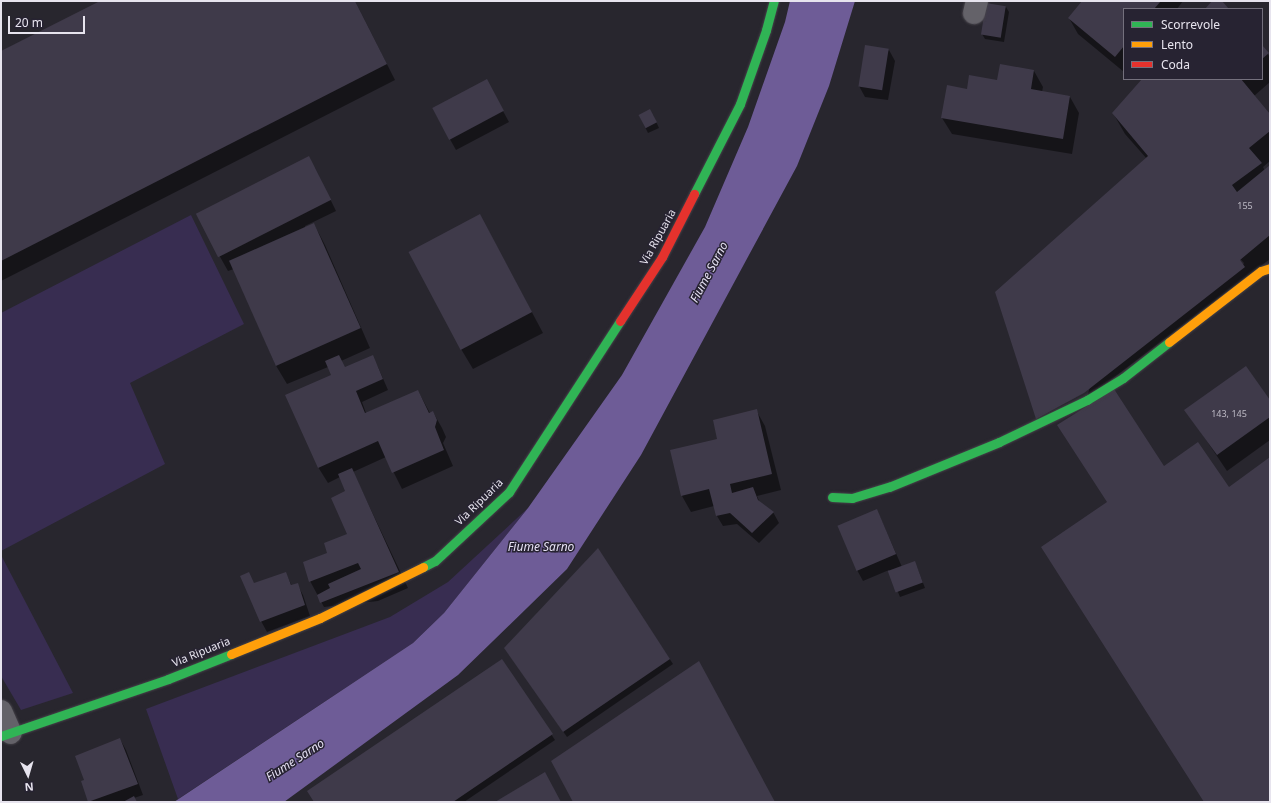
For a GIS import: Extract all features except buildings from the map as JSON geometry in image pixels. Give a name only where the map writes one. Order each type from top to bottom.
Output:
[{"type":"street","name":"Via Ripuaria","points":[[6,734],[168,679],[320,618],[435,561],[509,492],[662,257],[740,104],[766,30],[774,1]]},
{"type":"street","points":[[832,497],[852,498],[889,487],[999,442],[1087,400],[1123,378],[1261,271],[1270,268]]},
{"type":"street","points":[[1,711],[6,734]]},
{"type":"shaded area","points":[[191,215],[244,324],[130,383],[165,464],[1,551],[1,313]]},
{"type":"shaded area","points":[[528,508],[444,613],[413,643],[178,799],[146,709],[390,617],[448,582]]},
{"type":"shaded area","points":[[1,555],[73,693],[21,710],[1,676]]},
{"type":"water","name":"Fiume Sarno","points":[[790,1],[855,1],[829,86],[797,166],[641,455],[567,569],[458,675],[284,802],[174,802],[413,643],[444,613],[528,508],[622,375],[705,227],[748,127],[785,22]]},
{"type":"traffic: fast","points":[[694,194],[740,104],[766,30],[774,1]]},
{"type":"traffic: fast","points":[[423,567],[435,561],[509,492],[620,321]]},
{"type":"traffic: fast","points":[[832,497],[852,498],[889,487],[999,442],[1087,400],[1123,378],[1169,342]]},
{"type":"traffic: fast","points":[[1,736],[168,679],[231,654]]},
{"type":"traffic: slow","points":[[1169,342],[1261,271],[1270,268]]},
{"type":"traffic: slow","points":[[231,654],[320,618],[423,567]]},
{"type":"traffic: jam","points":[[620,321],[662,257],[694,194]]}]
